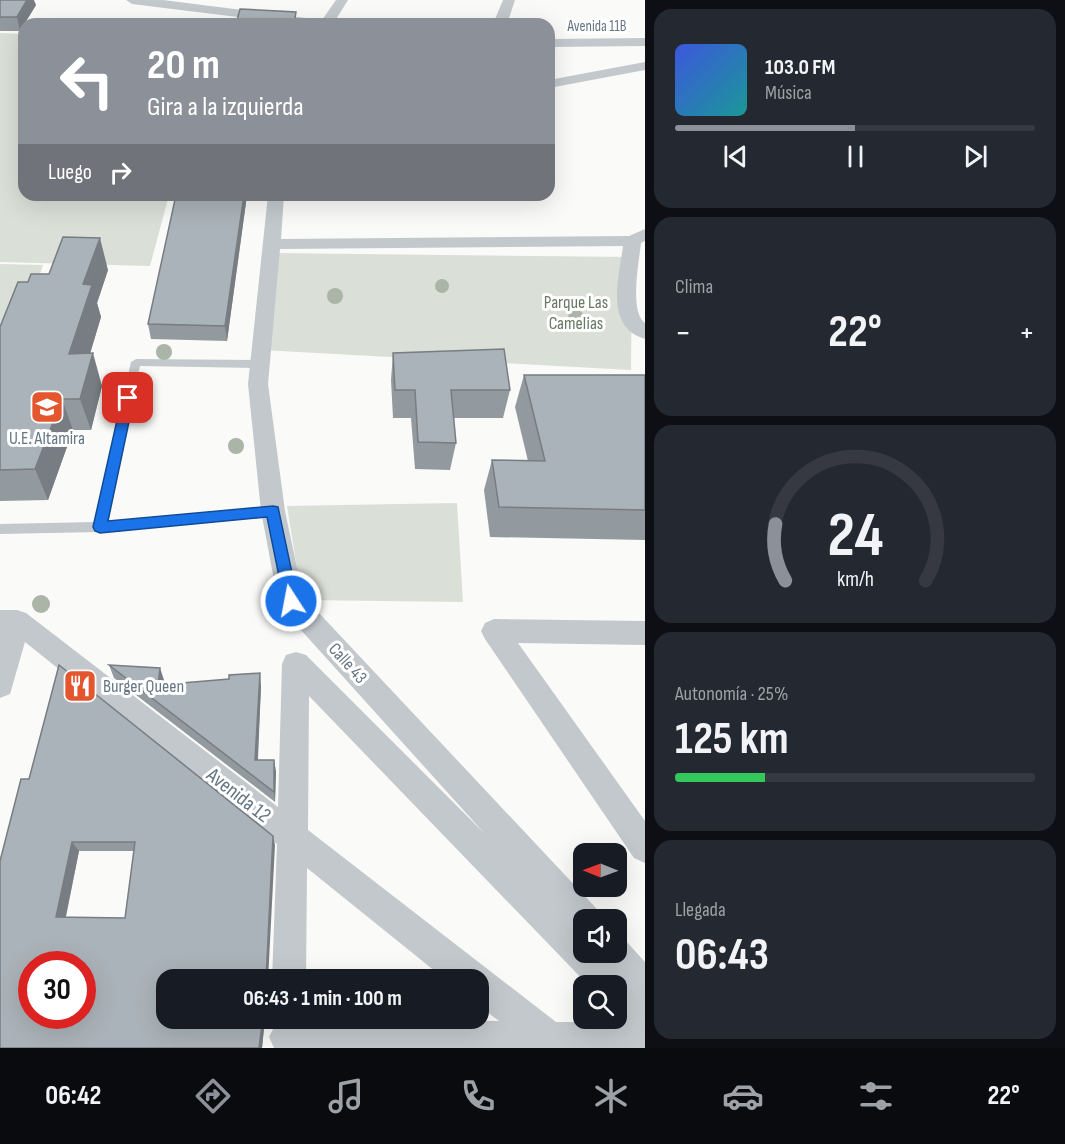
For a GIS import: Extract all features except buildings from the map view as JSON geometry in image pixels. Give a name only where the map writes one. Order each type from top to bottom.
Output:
[{"type":"street","points":[[132,0],[183,3],[285,18]]},
{"type":"street","points":[[330,18],[342,0]]},
{"type":"street","points":[[502,18],[509,0]]},
{"type":"street","points":[[645,36],[645,51]]},
{"type":"street","name":"Avenida 11B","points":[[555,43],[645,42]]},
{"type":"street","points":[[555,83],[645,66]]},
{"type":"street","name":"Calle 43","points":[[276,201],[258,384],[273,511],[291,601],[574,909]]},
{"type":"street","points":[[272,244],[638,238],[626,308],[632,323],[645,332]]},
{"type":"street","points":[[0,685],[8,621]]},
{"type":"street","name":"Avenida 12","points":[[8,621],[460,969]]},
{"type":"street","points":[[645,633],[494,631],[645,847]]},
{"type":"street","name":"Calle 43","points":[[289,969],[296,664],[602,975]]},
{"type":"street","points":[[623,963],[645,987]]},
{"type":"street","points":[[489,992],[561,1048]]},
{"type":"street","points":[[627,1000],[645,1018]]},
{"type":"street","points":[[287,1035],[645,1040]]},
{"type":"lane","points":[[100,527],[136,362],[261,364]]},
{"type":"lane","points":[[0,529],[100,527],[273,511]]},
{"type":"green space","points":[[0,33],[18,34],[18,201],[167,201],[150,266],[0,262]]},
{"type":"green space","name":"Parque Las Camelias","points":[[271,253],[632,257],[631,370],[262,350]]},
{"type":"green space","points":[[0,264],[43,265],[40,274],[47,274],[0,338]]},
{"type":"green space","points":[[457,503],[463,602],[302,600],[287,506]]},
{"type":"place","name":"U.E. Altamira","points":[[47,407]]},
{"type":"place","name":"Burger Queen","points":[[80,686]]},
{"type":"route","points":[[128,398],[100,527],[273,511],[291,601]]}]
